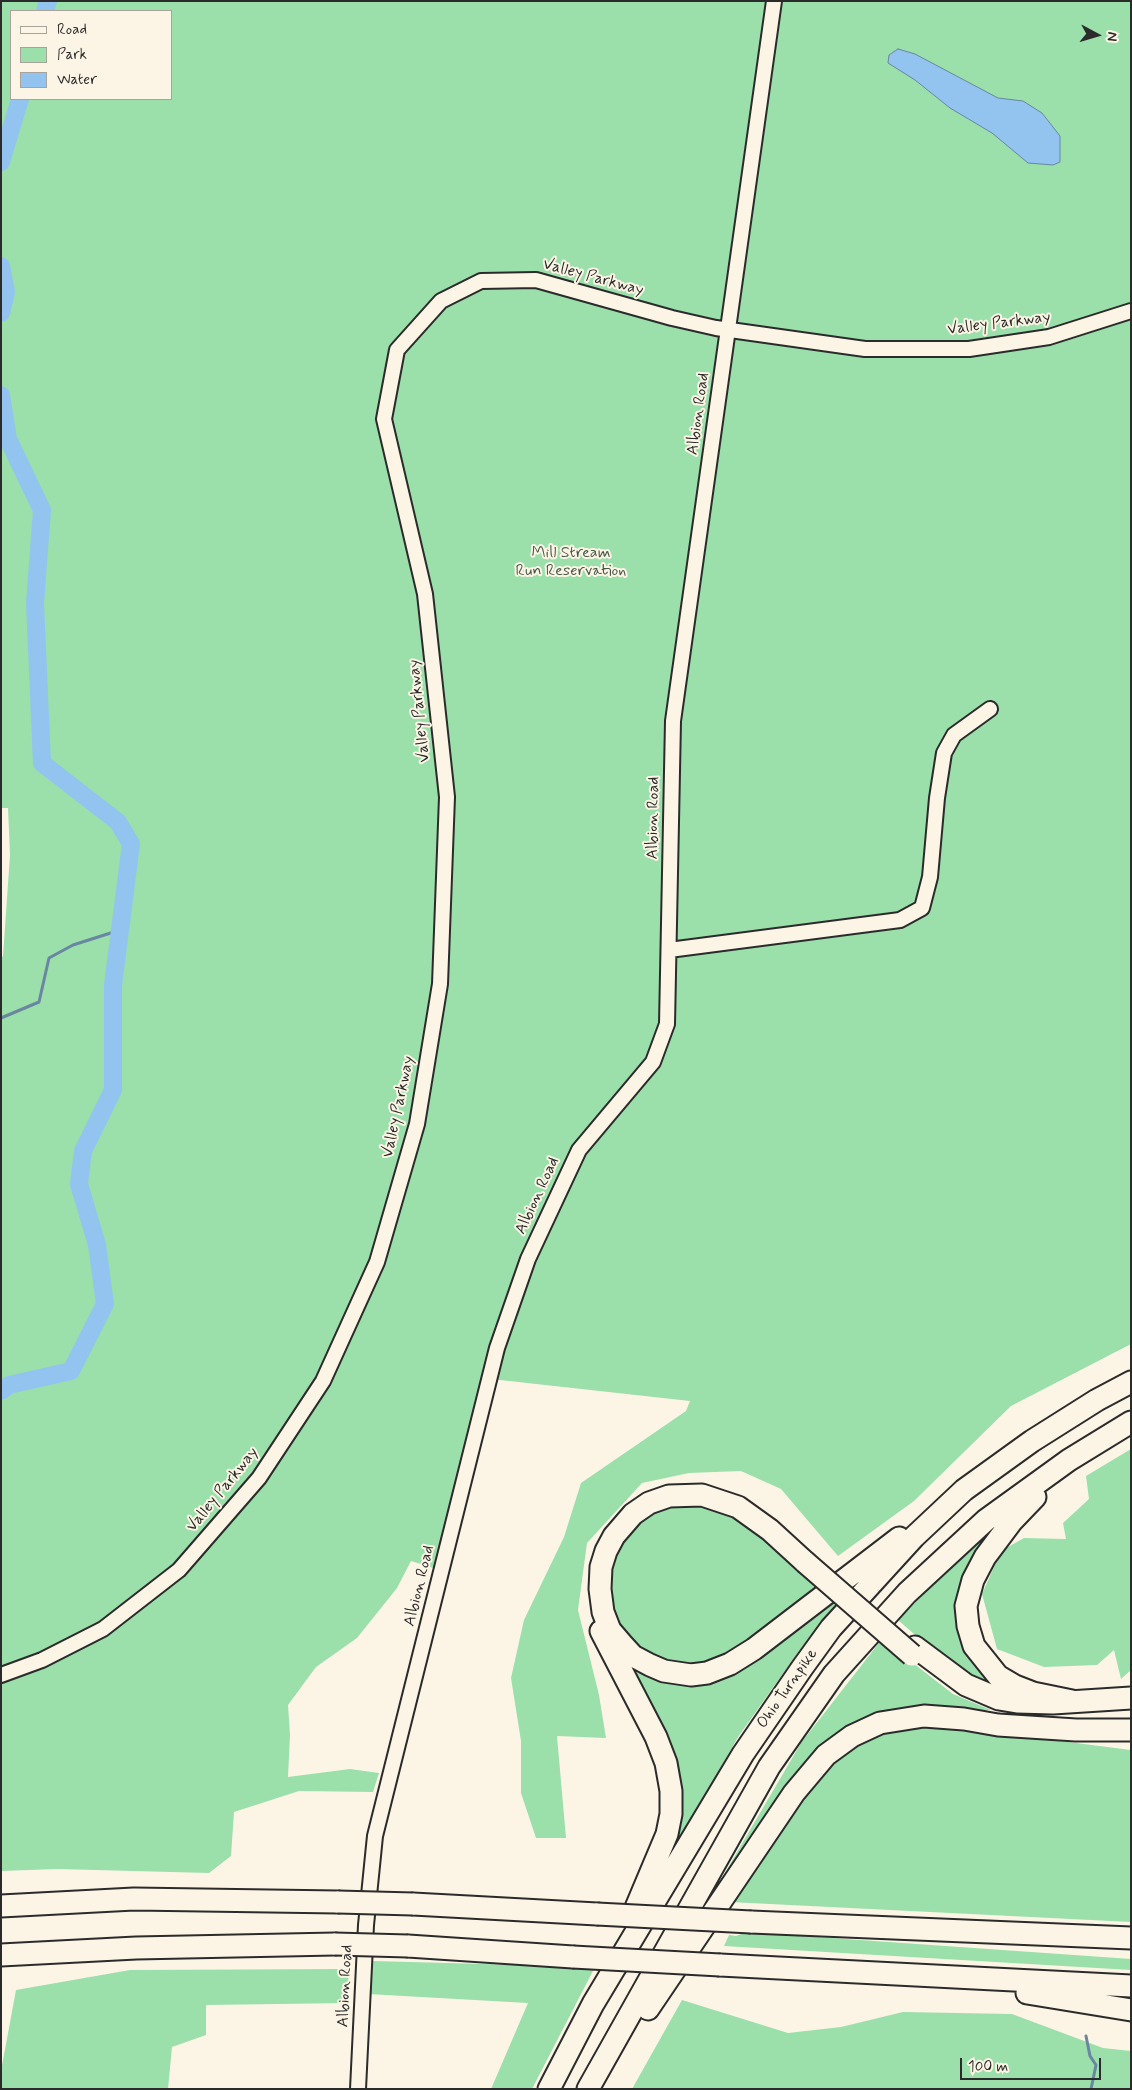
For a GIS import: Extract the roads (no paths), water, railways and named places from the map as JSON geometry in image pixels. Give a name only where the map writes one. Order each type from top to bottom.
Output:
[{"type":"highway","name":"Ohio Turnpike","points":[[548,2089],[593,2004],[743,1754],[831,1628],[914,1537],[964,1490],[1032,1441],[1097,1400],[1131,1382]]},
{"type":"highway","name":"Ohio Turnpike","points":[[588,2089],[770,1767],[834,1674],[907,1593],[986,1520],[1069,1460],[1131,1422]]},
{"type":"highway","points":[[1069,1460],[1012,1521],[984,1557],[973,1580],[966,1606],[968,1626],[974,1646],[998,1676],[1015,1686],[1032,1692],[1072,1701]]},
{"type":"highway","points":[[593,2004],[660,1854],[671,1814],[671,1791],[666,1763],[656,1737],[608,1646],[592,1604],[590,1584],[599,1545],[610,1527],[632,1503],[663,1488],[688,1484],[713,1487],[736,1496],[774,1522],[807,1559]]},
{"type":"highway","points":[[964,1490],[939,1506],[754,1649],[730,1664],[707,1673],[691,1675],[664,1671],[633,1656],[610,1630],[604,1612],[600,1589],[601,1568],[606,1551],[614,1536],[633,1514],[649,1503],[670,1496],[702,1495],[738,1507],[770,1530],[807,1559],[914,1651],[956,1688],[994,1706],[1035,1714],[1076,1730]]},
{"type":"highway","points":[[914,1651],[966,1685],[999,1699],[1033,1703],[1131,1698]]},
{"type":"highway","points":[[596,2089],[656,1996],[794,1793],[813,1768],[832,1750],[852,1736],[880,1723],[916,1717],[964,1719],[998,1725],[1076,1730],[1131,1730]]},
{"type":"highway","points":[[1,1906],[134,1899],[413,1904],[751,1922],[1131,1938]]},
{"type":"highway","points":[[1,1955],[136,1948],[335,1944],[408,1946],[572,1957],[1131,1986]]},
{"type":"highway","points":[[939,1975],[986,1988],[1048,1995],[1131,2010]]},
{"type":"street","name":"Albion Road","points":[[358,2089],[366,1925],[375,1836],[498,1348],[528,1259],[580,1150],[653,1062],[667,1024],[674,721],[774,1]]},
{"type":"street","name":"Valley Parkway","points":[[1,1675],[42,1660],[104,1629],[179,1570],[259,1478],[323,1381],[376,1262],[417,1124],[440,984],[447,797],[425,594],[384,418],[397,350],[441,301],[481,281],[536,280],[672,318],[729,330],[865,349],[969,349],[1049,337],[1131,311]]},
{"type":"street","points":[[669,950],[900,920],[922,908],[930,877],[944,752],[954,735],[990,709]]},
{"type":"water","points":[[898,49],[915,54],[998,98],[1023,101],[1042,113],[1060,136],[1060,162],[1053,165],[1028,163],[992,133],[950,108],[915,80],[888,63],[889,55]]},
{"type":"waterway","points":[[45,10],[48,1]]},
{"type":"waterway","points":[[1,162],[20,100]]},
{"type":"waterway","points":[[1,266],[6,292],[1,313]]},
{"type":"waterway","points":[[1,395],[8,439],[42,510],[35,603],[42,763],[118,822],[131,844],[113,985],[113,1090],[83,1151],[79,1184],[97,1245],[105,1304],[71,1371],[9,1385],[1,1391]]},
{"type":"waterway","points":[[1,1018],[39,1002],[49,958],[73,945],[120,930]]},
{"type":"waterway","points":[[1086,2036],[1090,2056],[1096,2065],[1091,2089]]},
{"type":"park label","name":"Mill Stream Run Reservation","points":[[571,563]]}]
